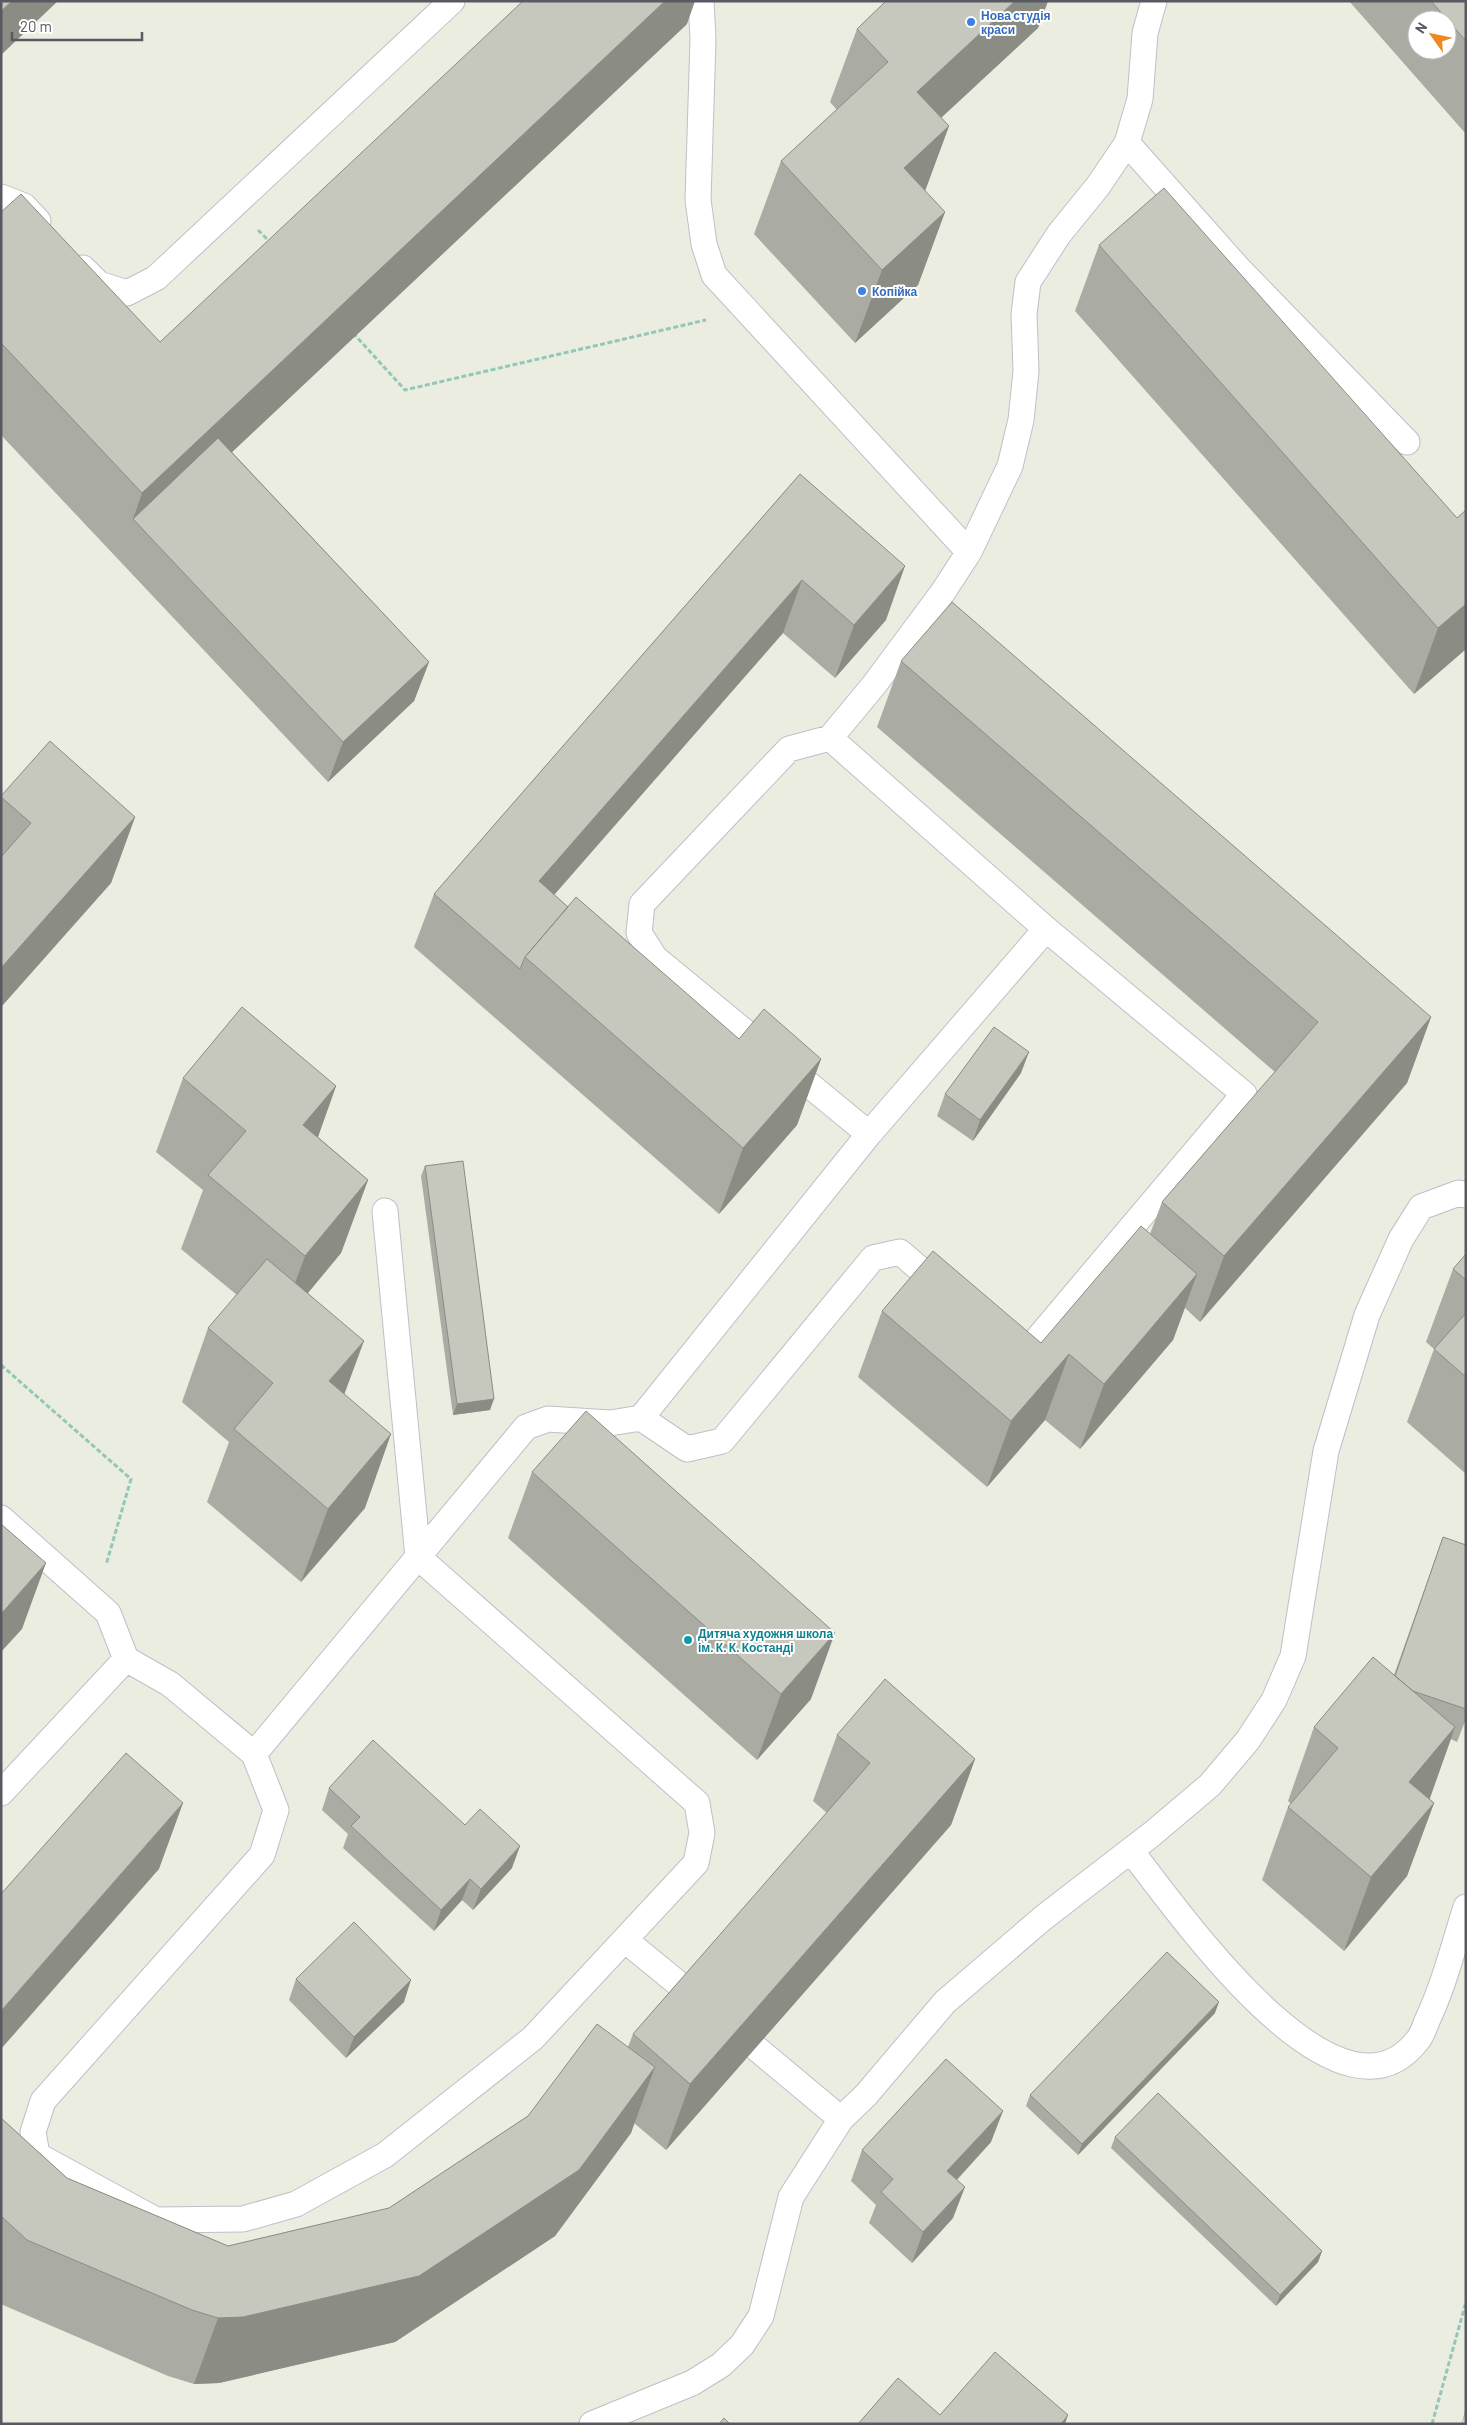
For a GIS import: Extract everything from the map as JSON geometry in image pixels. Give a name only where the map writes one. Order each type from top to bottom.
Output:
[{"type":"lane","points":[[1,197],[24,206],[99,284],[127,293],[156,278],[452,1]]},
{"type":"lane","points":[[701,1],[703,39],[698,200],[704,244],[714,275],[969,552]]},
{"type":"lane","points":[[869,1134],[655,958],[639,933],[642,904],[789,749],[830,738],[874,685],[943,592],[969,552],[1010,466],[1021,420],[1026,371],[1024,314],[1028,282],[1059,234],[1098,186],[1127,143],[1140,99],[1144,34],[1154,1]]},
{"type":"lane","points":[[1127,143],[1238,268],[1407,442]]},
{"type":"lane","points":[[830,738],[1046,929],[1244,1094],[1023,1356],[994,1332]]},
{"type":"lane","points":[[254,1754],[526,1427],[548,1419],[610,1423],[641,1418],[869,1134],[1046,929]]},
{"type":"lane","points":[[592,2424],[692,2383],[721,2365],[742,2345],[761,2316],[791,2197],[841,2119],[866,2096],[945,2002],[1043,1918],[1130,1851],[1210,1785],[1248,1740],[1274,1700],[1293,1656],[1326,1451],[1367,1315],[1401,1239],[1421,1206],[1459,1193],[1466,1195]]},
{"type":"lane","points":[[1,1518],[108,1614],[126,1659],[170,1684],[254,1754],[276,1810],[262,1855],[42,2101],[33,2132],[37,2155],[156,2220],[243,2219],[296,2204],[385,2156],[532,2038],[696,1863],[702,1833],[697,1803],[418,1557],[385,1211]]},
{"type":"lane","points":[[641,1418],[687,1449],[722,1441],[873,1258],[900,1252],[965,1307]]},
{"type":"lane","points":[[1,1793],[126,1659]]},
{"type":"lane","points":[[1130,1851],[1227,1970],[1267,2012],[1308,2044],[1349,2064],[1369,2067],[1389,2063],[1404,2054],[1418,2041],[1436,2003],[1466,1907]]},
{"type":"lane","points":[[625,1940],[697,1999]]},
{"type":"lane","points":[[756,2048],[841,2119]]},
{"type":"path","points":[[236,205],[275,248]]},
{"type":"path","points":[[346,326],[405,390],[747,311]]},
{"type":"path","points":[[1,1365],[131,1479],[96,1602]]},
{"type":"path","points":[[1432,2424],[1466,2302]]},
{"type":"building","points":[[1,1],[12,1],[1,11]]},
{"type":"building","points":[[523,1],[665,1],[142,493],[1,343],[1,212],[21,194],[160,342]]},
{"type":"building","points":[[886,1],[1015,1],[917,92],[949,126],[904,168],[945,212],[882,270],[781,161],[888,62],[857,29]]},
{"type":"building","points":[[1431,1],[1466,1],[1466,41],[1457,31],[1457,10],[1439,10]]},
{"type":"building","points":[[1164,188],[1457,518],[1466,510],[1466,604],[1438,628],[1099,245]]},
{"type":"building","points":[[218,438],[429,662],[343,742],[133,519]]},
{"type":"building","points":[[800,474],[905,566],[854,625],[802,580],[539,881],[568,907],[525,957],[520,969],[434,894]]},
{"type":"building","points":[[952,602],[1431,1017],[1224,1256],[1162,1202],[1318,1022],[901,661]]},
{"type":"building","points":[[50,741],[135,817],[1,968],[1,857],[31,823],[1,796]]},
{"type":"building","points":[[576,897],[739,1039],[764,1009],[821,1059],[743,1148],[525,957]]},
{"type":"building","points":[[242,1007],[336,1086],[303,1125],[368,1180],[305,1256],[208,1175],[246,1131],[183,1078]]},
{"type":"building","points":[[994,1027],[1029,1052],[980,1120],[945,1094]]},
{"type":"building","points":[[463,1161],[494,1399],[457,1404],[425,1166]]},
{"type":"building","points":[[1141,1226],[1197,1274],[1104,1384],[1069,1354],[1011,1421],[882,1311],[933,1251],[1041,1343]]},
{"type":"building","points":[[1466,1254],[1466,1280],[1453,1269]]},
{"type":"building","points":[[267,1259],[364,1341],[329,1381],[391,1434],[328,1509],[234,1429],[273,1383],[208,1328]]},
{"type":"building","points":[[1466,1313],[1466,1377],[1434,1349]]},
{"type":"building","points":[[586,1411],[835,1633],[781,1694],[532,1472]]},
{"type":"building","points":[[1,1524],[46,1563],[1,1614]]},
{"type":"building","points":[[1443,1537],[1466,1545],[1466,1709],[1413,1691],[1395,1676]]},
{"type":"building","points":[[1373,1657],[1455,1727],[1409,1782],[1434,1803],[1371,1877],[1288,1807],[1338,1748],[1314,1727]]},
{"type":"building","points":[[885,1679],[975,1759],[690,2084],[633,2034],[870,1763],[837,1735]]},
{"type":"building","points":[[373,1740],[465,1825],[480,1809],[520,1846],[481,1889],[470,1879],[441,1910],[351,1826],[360,1817],[329,1788]]},
{"type":"building","points":[[126,1753],[183,1803],[1,2011],[1,1894]]},
{"type":"building","points":[[354,1922],[411,1980],[354,2037],[296,1979]]},
{"type":"building","points":[[1167,1952],[1219,2002],[1082,2144],[1030,2095]]},
{"type":"building","points":[[597,2024],[655,2067],[579,2170],[419,2276],[243,2317],[218,2318],[192,2310],[27,2240],[1,2216],[1,2118],[67,2178],[228,2246],[389,2208],[528,2116]]},
{"type":"building","points":[[946,2059],[1003,2111],[947,2171],[965,2187],[923,2232],[881,2192],[893,2179],[862,2150]]},
{"type":"building","points":[[1158,2093],[1322,2251],[1280,2295],[1115,2137]]},
{"type":"building","points":[[995,2352],[1068,2415],[1061,2424],[858,2424],[898,2378],[940,2415]]},
{"type":"building","points":[[724,2418],[730,2424],[719,2424]]},
{"type":"tram line","points":[[1462,2424],[1466,2409]]},
{"type":"place","name":"Нова студія краси","points":[[971,22]]},
{"type":"place","name":"Копійка","points":[[862,291]]},
{"type":"place","name":"Дитяча художня школа ім. К. К. Костанді","points":[[688,1640]]}]
